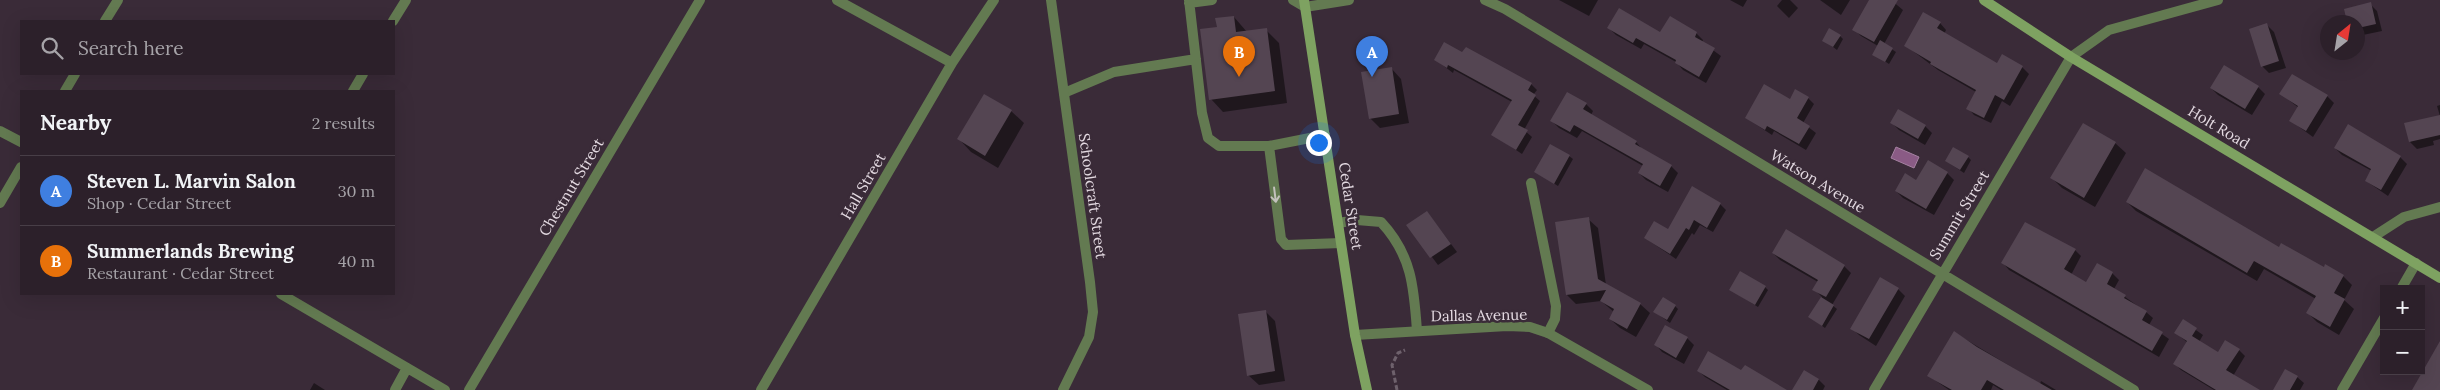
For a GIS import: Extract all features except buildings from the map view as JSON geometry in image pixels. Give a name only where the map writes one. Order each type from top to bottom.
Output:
[{"type":"main road","name":"Holt Road","points":[[1984,0],[2071,57],[2440,278]]},
{"type":"main road","name":"Cedar Street","points":[[1304,3],[1355,336],[1366,389]]},
{"type":"street","points":[[106,20],[118,0]]},
{"type":"street","points":[[394,20],[406,0]]},
{"type":"street","name":"Chestnut Street","points":[[469,390],[700,0]]},
{"type":"street","points":[[838,0],[952,63]]},
{"type":"street","name":"Hall Street","points":[[761,390],[952,63],[994,0]]},
{"type":"street","name":"Schoolcraft Street","points":[[1051,0],[1090,282],[1092,312],[1089,337],[1063,390]]},
{"type":"street","points":[[1212,0],[1189,1],[1202,113],[1208,138],[1219,146],[1269,146],[1325,135]]},
{"type":"street","points":[[1293,0],[1304,3],[1342,1]]},
{"type":"street","name":"Watson Avenue","points":[[1485,0],[1505,9],[2134,390]]},
{"type":"street","points":[[2071,57],[2109,30],[2218,0]]},
{"type":"street","name":"Summit Street","points":[[1874,390],[2071,57]]},
{"type":"street","points":[[1064,93],[1114,72],[1196,59]]},
{"type":"street","points":[[66,90],[74,75]]},
{"type":"street","points":[[354,90],[362,75]]},
{"type":"street","points":[[0,131],[20,141]]},
{"type":"street","points":[[1269,146],[1281,239],[1286,245],[1341,243]]},
{"type":"street","points":[[0,204],[20,170]]},
{"type":"street","points":[[1531,183],[1556,306],[1555,320],[1548,333]]},
{"type":"street","points":[[2373,237],[2404,217],[2440,206]]},
{"type":"street","points":[[1338,223],[1356,220],[1381,222],[1396,238],[1413,281],[1417,331]]},
{"type":"street","points":[[2403,285],[2416,263]]},
{"type":"street","points":[[283,295],[445,390]]},
{"type":"street","points":[[2342,390],[2380,325]]},
{"type":"street","name":"Dallas Avenue","points":[[1355,336],[1507,326],[1530,327],[1548,333],[1648,390]]},
{"type":"street","points":[[395,390],[407,368]]},
{"type":"path","points":[[1397,390],[1392,365],[1398,353],[1405,350]]},
{"type":"shaded area","points":[[1896,147],[1919,157],[1914,168],[1891,158]]},
{"type":"place","name":"Summerlands Brewing","points":[[1239,77]]},
{"type":"place","name":"Steven L. Marvin Salon","points":[[1372,77]]}]
